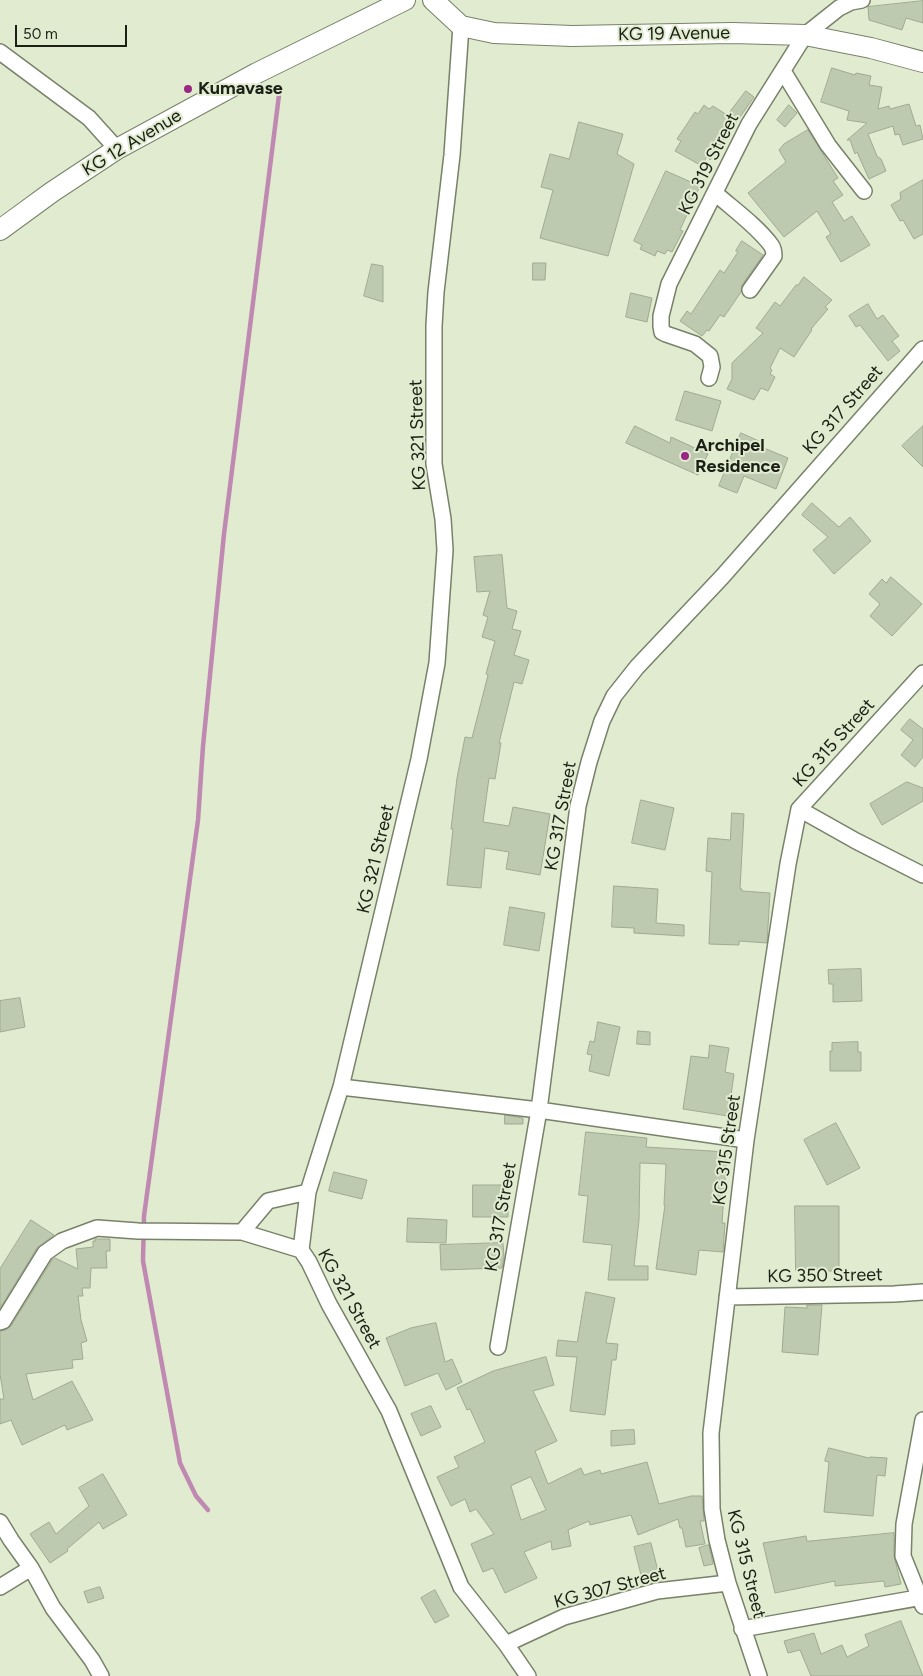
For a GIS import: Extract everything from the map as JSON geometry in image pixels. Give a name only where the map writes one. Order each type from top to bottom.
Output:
[{"type":"main road","name":"KG 12 Avenue","points":[[0,230],[52,192],[117,149],[257,73],[405,0]]},
{"type":"main road","points":[[433,0],[461,26]]},
{"type":"main road","name":"KG 19 Avenue","points":[[461,26],[494,33],[540,35],[732,33],[805,35],[871,48],[923,62]]},
{"type":"street","points":[[805,35],[839,8],[851,2],[862,0]]},
{"type":"street","name":"KG 321 Street","points":[[461,26],[452,155],[436,292],[434,326],[434,464],[443,519],[444,550],[437,663],[419,759],[341,1087],[308,1192],[301,1250],[389,1412],[461,1587],[506,1644],[528,1676]]},
{"type":"street","name":"KG 319 Street","points":[[709,378],[712,367],[710,356],[695,344],[662,332],[661,316],[670,284],[750,124],[805,35]]},
{"type":"street","points":[[0,52],[89,118],[117,149]]},
{"type":"street","points":[[783,71],[828,145],[864,191]]},
{"type":"street","points":[[715,194],[772,246],[774,256],[750,290]]},
{"type":"street","name":"KG 317 Street","points":[[498,1347],[539,1110],[578,806],[591,754],[602,721],[614,696],[637,666],[722,576],[923,349]]},
{"type":"street","name":"KG 315 Street","points":[[759,1676],[728,1583],[712,1509],[711,1433],[746,1140],[788,864],[799,809],[923,673]]},
{"type":"street","points":[[799,809],[856,842],[923,875]]},
{"type":"street","points":[[341,1087],[539,1110],[746,1140]]},
{"type":"street","points":[[242,1232],[268,1201],[308,1192]]},
{"type":"street","points":[[0,1322],[3,1321],[45,1253],[62,1241],[97,1228],[138,1231],[242,1232],[301,1250]]},
{"type":"street","name":"KG 350 Street","points":[[727,1297],[923,1292]]},
{"type":"street","points":[[742,1629],[922,1600],[903,1556],[904,1524],[923,1420]]},
{"type":"street","points":[[0,1522],[32,1568],[53,1608],[92,1660],[101,1676]]},
{"type":"street","points":[[0,1587],[32,1568]]},
{"type":"street","name":"KG 307 Street","points":[[506,1644],[564,1617],[610,1604],[657,1592],[728,1583]]},
{"type":"building","points":[[923,1],[923,23],[906,18],[902,30],[869,20],[868,7]]},
{"type":"building","points":[[832,68],[855,75],[856,73],[871,76],[869,85],[882,87],[878,109],[889,106],[890,109],[909,104],[916,126],[920,125],[923,139],[903,145],[899,134],[895,135],[893,126],[868,134],[877,156],[881,159],[886,171],[869,179],[857,152],[855,154],[850,140],[847,140],[867,123],[847,120],[849,111],[821,102]]},
{"type":"building","points":[[746,91],[754,97],[710,160],[707,156],[702,166],[675,151],[681,141],[677,139],[695,112],[698,114],[704,105],[709,109],[713,106],[727,115]]},
{"type":"building","points":[[789,105],[797,113],[785,127],[777,120]]},
{"type":"building","points":[[579,122],[623,134],[617,154],[634,164],[608,256],[540,238],[553,190],[541,187],[550,154],[569,159]]},
{"type":"building","points":[[808,130],[838,178],[833,181],[843,195],[832,202],[844,221],[852,216],[870,245],[841,262],[826,237],[831,234],[817,211],[784,237],[748,193],[786,162],[779,150],[784,144]]},
{"type":"building","points":[[666,171],[700,186],[680,230],[683,231],[672,252],[667,250],[665,254],[657,251],[655,256],[640,249],[642,245],[634,241]]},
{"type":"building","points":[[923,180],[923,234],[914,239],[903,220],[900,221],[891,205],[901,199],[900,193]]},
{"type":"building","points":[[742,241],[763,255],[742,285],[741,292],[724,317],[720,315],[709,331],[707,330],[702,336],[680,321],[687,311],[691,314],[720,270],[724,273],[738,252],[736,251]]},
{"type":"building","points":[[533,263],[546,263],[545,280],[533,280]]},
{"type":"building","points":[[372,264],[383,266],[383,302],[364,296]]},
{"type":"building","points":[[804,277],[832,300],[825,307],[828,309],[811,329],[794,357],[780,348],[770,368],[772,370],[770,374],[775,377],[768,391],[761,388],[754,400],[727,389],[732,379],[732,363],[763,333],[756,328],[775,302],[780,306]]},
{"type":"building","points":[[631,293],[652,298],[647,322],[626,317]]},
{"type":"building","points":[[868,304],[877,319],[883,315],[899,336],[892,341],[900,351],[888,361],[860,325],[856,327],[849,316]]},
{"type":"building","points":[[685,391],[721,401],[712,431],[676,420]]},
{"type":"building","points":[[635,426],[670,443],[671,437],[708,454],[698,475],[626,443]]},
{"type":"building","points":[[923,426],[923,467],[902,446]]},
{"type":"building","points":[[741,433],[761,442],[759,446],[788,458],[776,489],[744,476],[737,493],[719,486]]},
{"type":"building","points":[[812,503],[839,527],[850,517],[871,541],[834,574],[813,550],[828,537],[802,515]]},
{"type":"building","points":[[502,555],[507,608],[517,611],[512,629],[521,631],[514,655],[529,660],[522,684],[514,682],[499,743],[501,743],[495,779],[489,778],[483,822],[509,826],[513,807],[550,814],[540,875],[506,869],[509,852],[485,848],[481,888],[447,885],[457,778],[465,737],[472,738],[495,641],[482,637],[488,617],[483,615],[490,591],[477,592],[474,557]]},
{"type":"building","points":[[891,577],[922,604],[892,636],[870,616],[880,604],[869,594],[882,579],[886,583]]},
{"type":"building","points":[[910,719],[923,729],[923,757],[915,767],[901,755],[913,740],[901,730]]},
{"type":"building","points":[[907,782],[923,788],[923,801],[882,825],[870,804]]},
{"type":"building","points":[[641,800],[674,808],[665,850],[632,843]]},
{"type":"building","points":[[732,813],[744,814],[740,889],[742,891],[770,893],[767,943],[739,941],[739,945],[709,944],[712,872],[706,871],[708,838],[730,840]]},
{"type":"building","points":[[614,886],[658,889],[656,923],[684,925],[684,936],[634,933],[634,928],[612,927]]},
{"type":"building","points":[[510,907],[545,913],[539,951],[504,945]]},
{"type":"building","points":[[861,969],[862,1001],[833,1002],[833,984],[829,984],[828,970]]},
{"type":"building","points":[[20,998],[25,1027],[0,1032],[0,1001]]},
{"type":"building","points":[[598,1022],[620,1027],[609,1076],[589,1071],[592,1055],[587,1054],[590,1041],[594,1042]]},
{"type":"building","points":[[638,1031],[650,1032],[650,1045],[637,1044]]},
{"type":"building","points":[[858,1042],[858,1052],[861,1052],[861,1071],[830,1071],[832,1043]]},
{"type":"building","points":[[710,1045],[729,1048],[725,1072],[734,1074],[728,1116],[683,1109],[691,1056],[708,1058]]},
{"type":"building","points":[[505,1115],[523,1118],[523,1124],[505,1124]]},
{"type":"building","points":[[836,1123],[860,1168],[827,1185],[804,1140]]},
{"type":"building","points":[[586,1132],[647,1138],[646,1147],[727,1152],[722,1223],[725,1223],[723,1252],[699,1250],[696,1275],[656,1269],[665,1205],[666,1164],[640,1163],[639,1220],[634,1266],[648,1266],[648,1280],[608,1280],[612,1245],[583,1242],[588,1196],[579,1195]]},
{"type":"building","points":[[334,1172],[367,1180],[362,1199],[329,1191]]},
{"type":"building","points":[[473,1185],[508,1185],[508,1217],[473,1217]]},
{"type":"building","points":[[795,1206],[839,1206],[839,1271],[796,1271]]},
{"type":"building","points":[[408,1218],[447,1220],[446,1243],[407,1242]]},
{"type":"building","points":[[31,1220],[54,1235],[37,1248],[0,1308],[0,1269]]},
{"type":"building","points":[[95,1239],[110,1239],[110,1251],[106,1251],[107,1268],[91,1268],[90,1288],[82,1288],[83,1296],[78,1296],[81,1320],[87,1341],[81,1343],[83,1359],[72,1360],[73,1368],[26,1374],[33,1400],[72,1381],[93,1420],[67,1430],[65,1425],[22,1445],[11,1420],[0,1424],[0,1399],[4,1399],[0,1374],[0,1331],[6,1330],[11,1326],[52,1260],[55,1258],[78,1269],[76,1249],[93,1247]]},
{"type":"building","points":[[503,1243],[504,1257],[502,1268],[441,1270],[440,1245]]},
{"type":"building","points":[[586,1292],[615,1298],[606,1343],[618,1344],[616,1360],[612,1360],[605,1415],[570,1411],[577,1357],[556,1356],[558,1340],[577,1342]]},
{"type":"building","points":[[807,1305],[822,1305],[818,1355],[782,1352],[785,1307],[807,1308]]},
{"type":"building","points":[[436,1323],[445,1362],[452,1359],[462,1382],[446,1390],[438,1373],[405,1386],[386,1338],[411,1328]]},
{"type":"building","points":[[546,1357],[554,1385],[533,1391],[557,1441],[535,1451],[548,1484],[581,1468],[584,1475],[600,1470],[601,1474],[647,1462],[659,1504],[691,1496],[702,1496],[704,1521],[700,1521],[705,1544],[686,1547],[678,1519],[638,1535],[631,1515],[590,1525],[589,1521],[568,1530],[571,1546],[552,1550],[551,1541],[524,1552],[537,1578],[505,1593],[493,1568],[483,1572],[471,1544],[494,1534],[476,1509],[470,1512],[465,1499],[451,1506],[437,1477],[459,1467],[454,1457],[485,1442],[470,1409],[467,1410],[457,1388],[493,1371]],"holes":[[[531,1477],[546,1510],[521,1520],[511,1486]]]},
{"type":"building","points":[[431,1406],[441,1427],[421,1436],[411,1414]]},
{"type":"building","points":[[634,1430],[635,1444],[611,1446],[611,1431]]},
{"type":"building","points":[[829,1448],[869,1458],[887,1458],[885,1476],[877,1475],[873,1516],[824,1512],[829,1462],[825,1461]]},
{"type":"building","points":[[103,1474],[127,1515],[103,1529],[99,1522],[67,1549],[68,1551],[50,1563],[30,1534],[49,1522],[56,1534],[89,1506],[79,1488]]},
{"type":"building","points":[[894,1533],[894,1556],[901,1584],[885,1587],[884,1581],[835,1586],[835,1581],[775,1593],[763,1543],[806,1536],[807,1541]]},
{"type":"building","points":[[651,1543],[660,1579],[643,1583],[634,1547]]},
{"type":"building","points":[[709,1545],[713,1564],[704,1566],[699,1548]]},
{"type":"building","points":[[100,1587],[104,1598],[88,1603],[84,1592]]},
{"type":"building","points":[[435,1590],[449,1616],[435,1623],[421,1598]]},
{"type":"building","points":[[901,1621],[923,1676],[811,1676],[800,1650],[788,1653],[784,1641],[814,1633],[821,1654],[842,1645],[847,1657],[869,1646],[865,1635]]},
{"type":"waterway","points":[[208,1510],[196,1496],[180,1463],[143,1261],[144,1216],[198,820],[203,746],[224,534],[279,95]]},
{"type":"place","name":"Kumavase","points":[[188,89]]},
{"type":"place","name":"Archipel Residence","points":[[685,456]]}]
